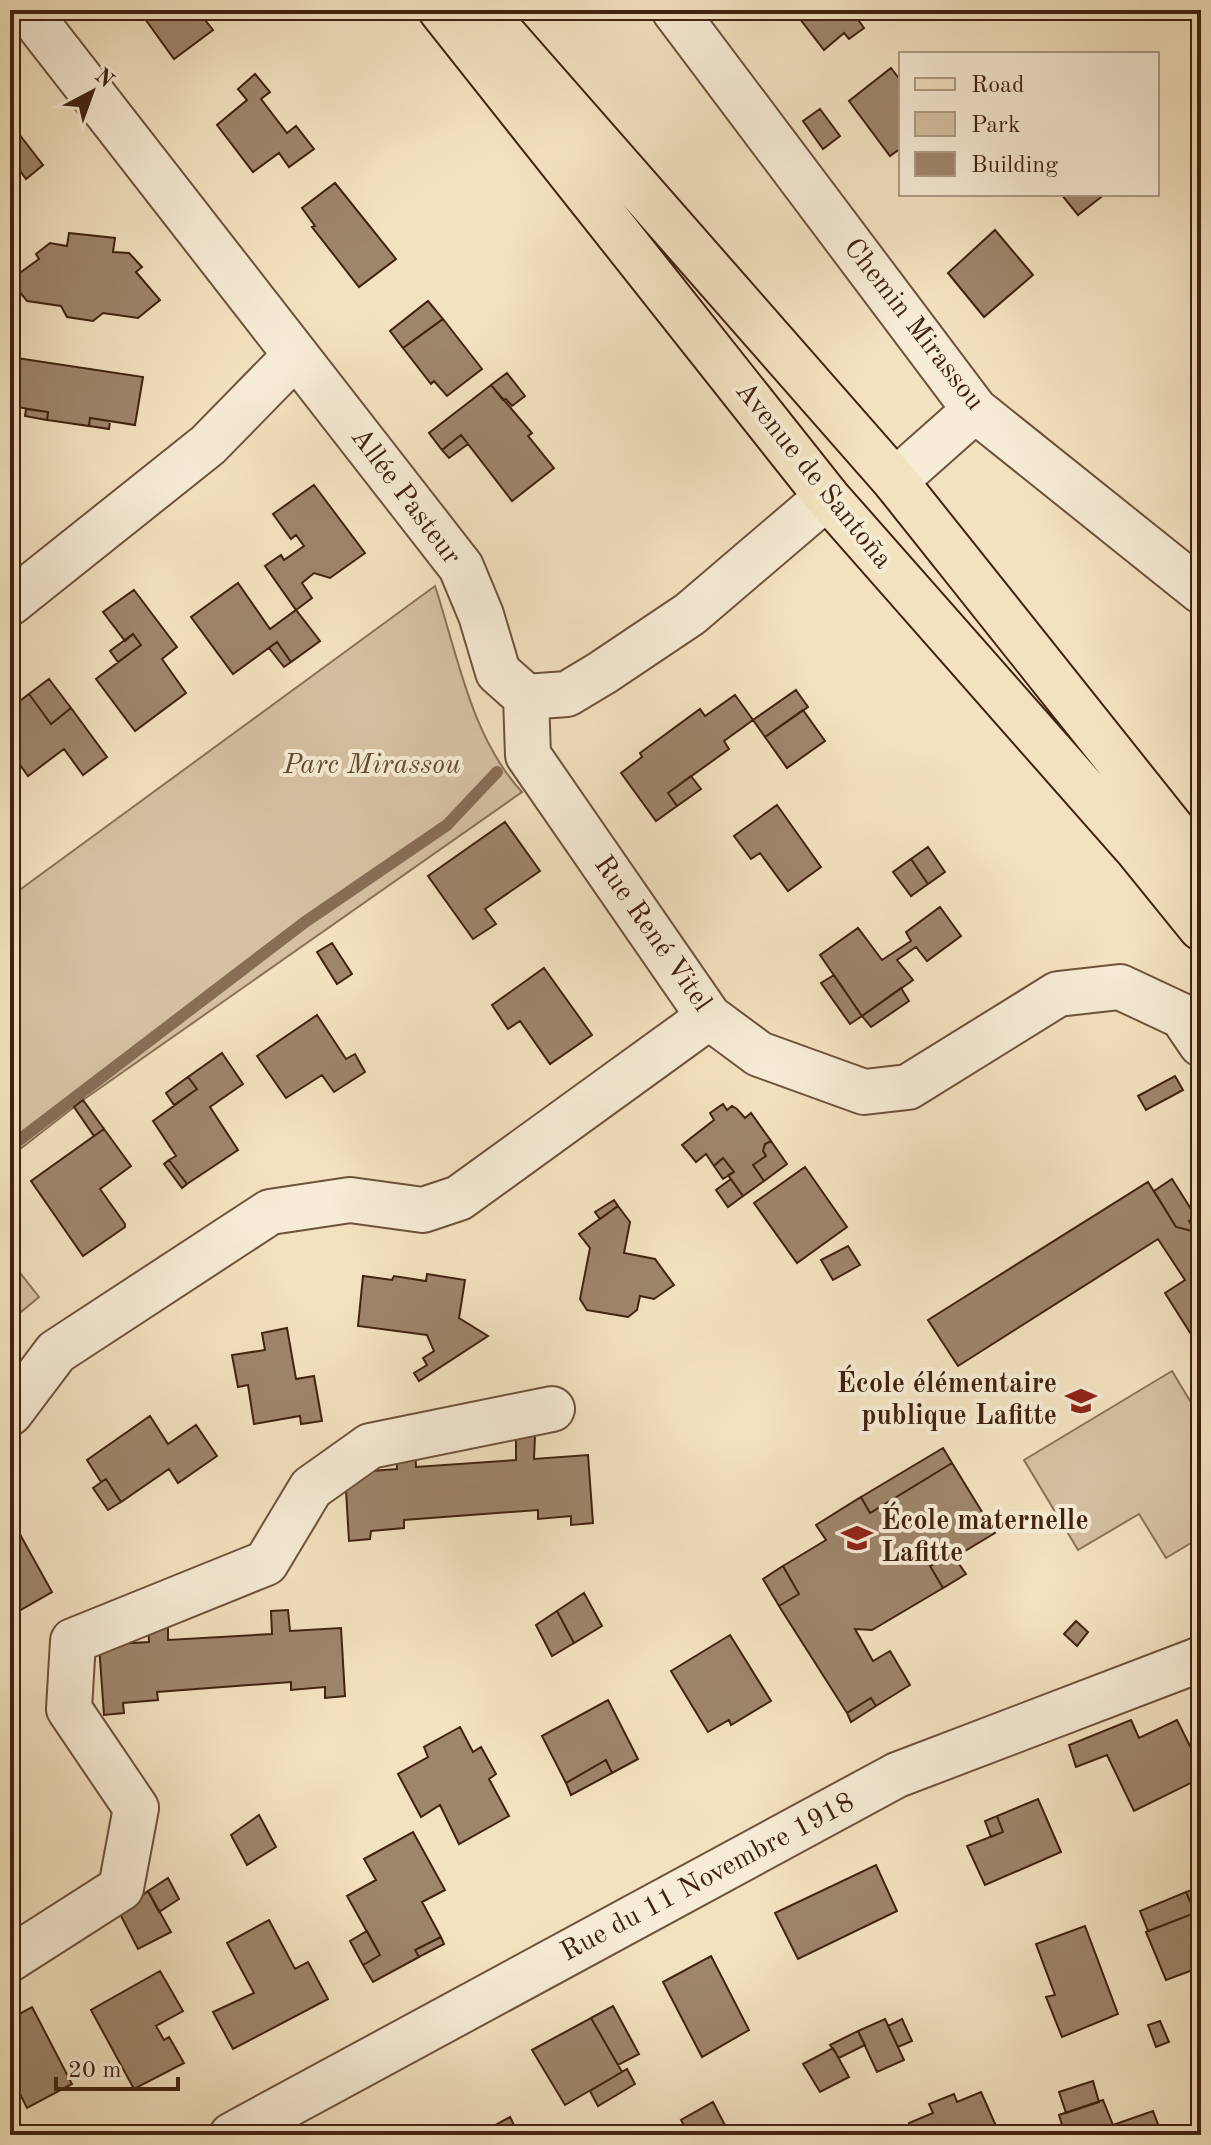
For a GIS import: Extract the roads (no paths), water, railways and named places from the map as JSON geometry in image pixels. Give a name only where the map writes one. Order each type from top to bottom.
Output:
[{"type":"main road","name":"Avenue de Santoña","points":[[441,10],[827,497],[1137,849],[1201,928]]},
{"type":"main road","name":"Avenue de Santoña","points":[[482,10],[895,481],[1201,865]]},
{"type":"main road","points":[[583,189],[731,335],[863,496],[895,481]]},
{"type":"street","name":"Allée Pasteur","points":[[27,10],[461,567],[481,615],[498,672],[526,697]]},
{"type":"street","name":"Chemin Mirassou","points":[[674,10],[975,410],[1201,591]]},
{"type":"street","points":[[10,603],[208,445],[296,355]]},
{"type":"street","points":[[895,481],[975,410]]},
{"type":"street","points":[[526,697],[567,694],[602,673],[690,614],[827,497]]},
{"type":"street","name":"Rue René Vitel","points":[[526,697],[528,755],[709,1017],[759,1054],[864,1092],[908,1087],[1058,994],[1120,987],[1182,1016],[1201,1044]]},
{"type":"street","points":[[10,1413],[56,1352],[270,1212],[350,1200],[423,1210],[459,1198],[709,1017]]},
{"type":"street","points":[[10,1959],[121,1888],[136,1808],[69,1709],[73,1641],[266,1563],[311,1488],[370,1446],[552,1409]]},
{"type":"street","name":"Rue du 11 Novembre 1918","points":[[232,2135],[897,1775],[1201,1659]]},
{"type":"waterway","points":[[10,1147],[305,922],[447,825],[497,772]]},
{"type":"place","name":"École élémentaire publique Lafitte","points":[[1081,1401]]},
{"type":"place","name":"École maternelle Lafitte","points":[[857,1538]]},
{"type":"park label","name":"Parc Mirassou","points":[[372,766]]}]
